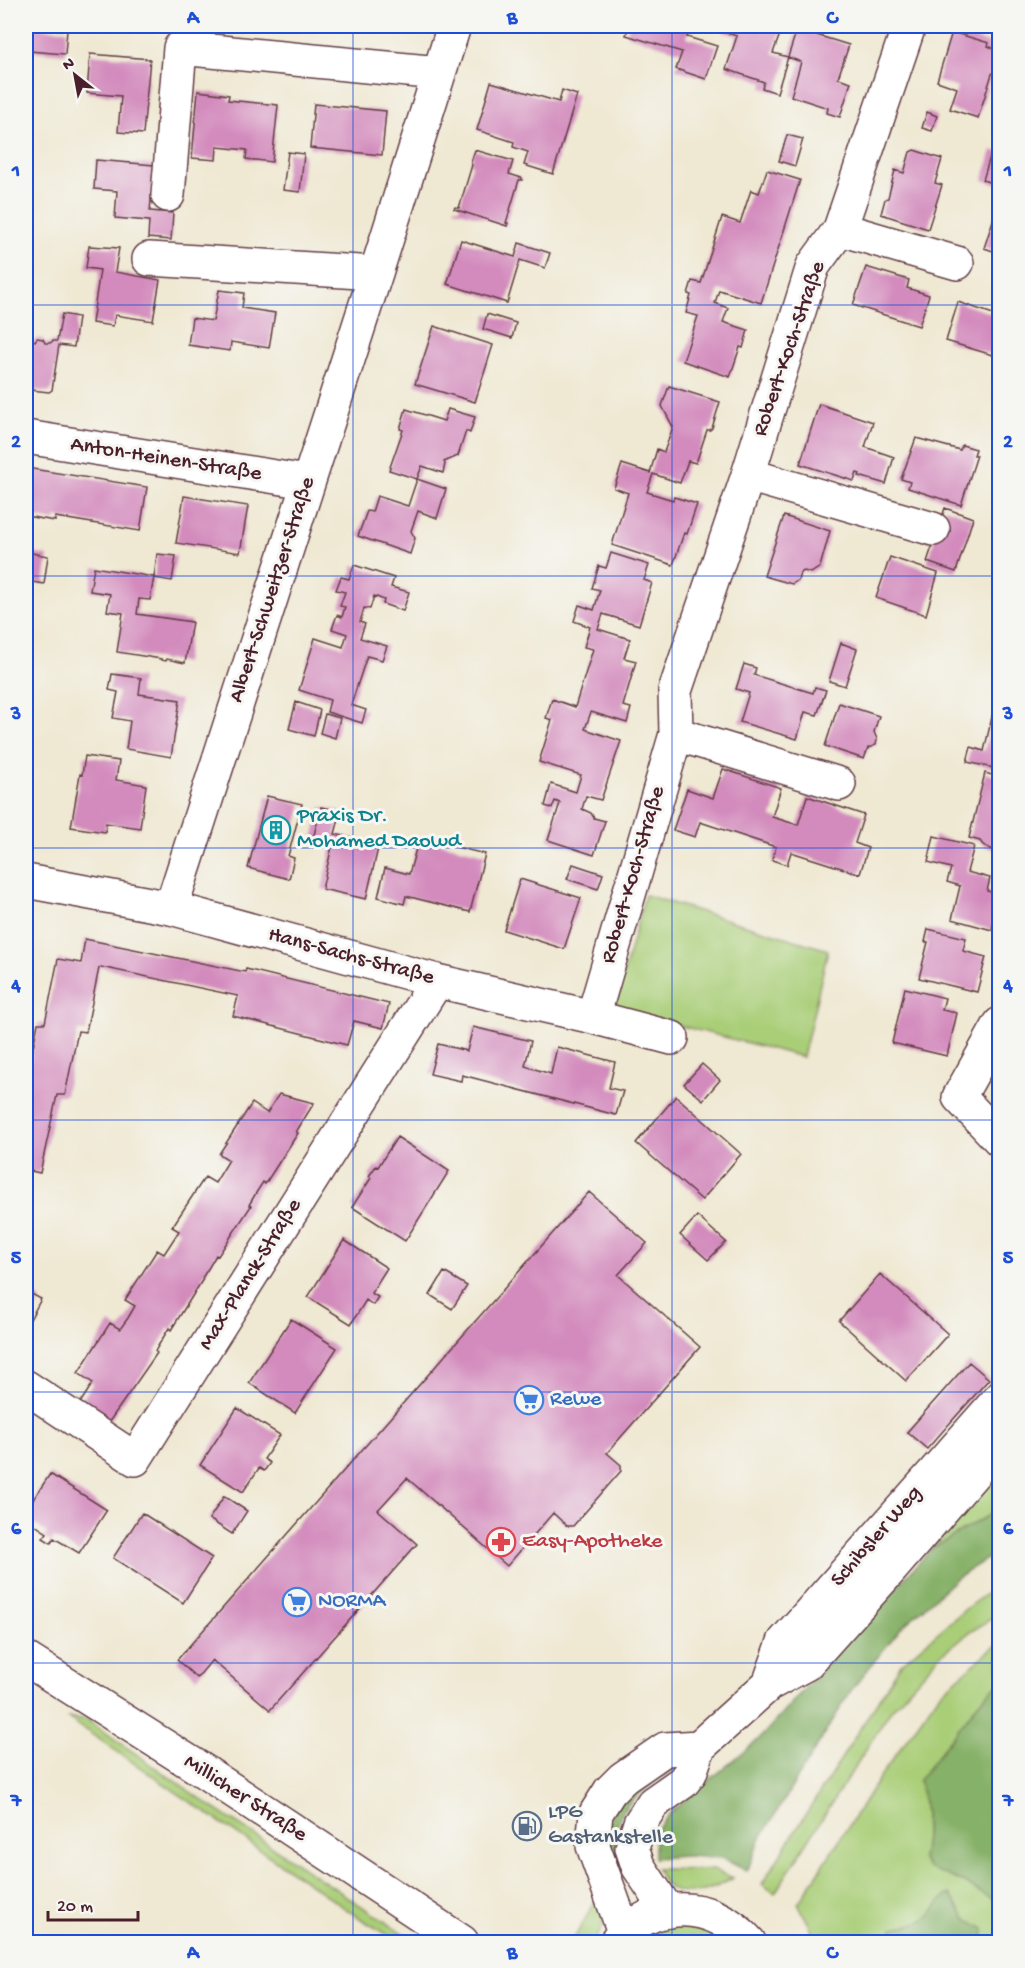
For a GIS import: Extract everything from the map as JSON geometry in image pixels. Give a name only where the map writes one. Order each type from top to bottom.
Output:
[{"type":"street","name":"Albert-Schweitzer-Straße","points":[[171,908],[454,26]]},
{"type":"street","name":"Robert-Koch-Straße","points":[[593,1017],[676,734],[675,691],[748,475],[813,266],[840,229],[909,26]]},
{"type":"street","points":[[168,195],[180,48],[439,73]]},
{"type":"street","points":[[840,229],[957,263]]},
{"type":"street","points":[[149,259],[376,273]]},
{"type":"street","name":"Anton-Heinen-Straße","points":[[26,437],[307,482]]},
{"type":"street","points":[[748,475],[933,529]]},
{"type":"street","points":[[676,734],[839,784]]},
{"type":"street","name":"Hans-Sachs-Straße","points":[[26,886],[171,908],[437,981],[672,1038]]},
{"type":"street","name":"Max-Planck-Straße","points":[[26,1387],[135,1459],[437,981]]},
{"type":"street","points":[[999,1024],[959,1097],[999,1140]]},
{"type":"street","name":"Schibsler Weg","points":[[769,1684],[784,1642],[999,1398]]},
{"type":"street","name":"Schibsler Weg","points":[[668,1911],[638,1866],[632,1848],[640,1823],[653,1803],[683,1782],[690,1773],[699,1748],[769,1684],[806,1664],[999,1443]]},
{"type":"street","name":"Millicher Straße","points":[[26,1659],[202,1770],[462,1942]]},
{"type":"street","points":[[699,1748],[665,1749],[623,1778],[610,1791],[596,1813],[593,1846],[620,1937],[643,1919],[668,1911],[685,1909],[720,1918],[741,1933],[749,1942]]},
{"type":"green space","points":[[645,895],[828,950],[803,1057],[614,1009]]},
{"type":"green space","points":[[999,1470],[999,1514],[903,1582]]},
{"type":"green space","points":[[999,1509],[999,1551],[958,1577],[901,1628],[852,1689],[760,1839],[747,1871],[722,1858],[686,1856],[654,1858],[654,1833],[670,1813],[760,1738],[931,1549]]},
{"type":"green space","points":[[999,1585],[999,1614],[940,1655],[891,1710],[775,1893],[762,1884],[901,1664],[969,1606]]},
{"type":"green space","points":[[999,1643],[999,1683],[979,1702],[919,1780],[924,1800],[925,1820],[922,1859],[928,1868],[959,1880],[999,1903],[999,1942],[812,1942],[812,1930],[798,1904],[878,1780],[939,1694]]},
{"type":"green space","points":[[999,1683],[999,1903],[959,1880],[928,1868],[922,1859],[925,1819],[924,1800],[919,1780],[979,1702]]},
{"type":"green space","points":[[68,1718],[86,1719],[212,1807],[416,1942],[399,1942],[358,1917]]},
{"type":"green space","points":[[667,1762],[674,1767],[672,1770],[635,1798],[620,1817],[616,1840],[623,1870],[612,1873],[607,1828],[615,1807],[633,1784]]},
{"type":"green space","points":[[656,1869],[713,1870],[733,1878],[711,1889],[685,1893],[668,1886]]},
{"type":"green space","points":[[950,1894],[965,1918],[984,1929],[983,1942],[888,1942],[893,1928],[922,1921],[930,1915],[941,1900]]},
{"type":"green space","points":[[597,1898],[603,1915],[600,1932],[592,1942],[572,1942]]},
{"type":"green space","points":[[667,1926],[703,1927],[730,1942],[636,1942],[651,1932]]},
{"type":"building","points":[[629,26],[691,26],[687,37],[717,46],[706,79],[676,69],[682,52],[626,35]]},
{"type":"building","points":[[725,26],[783,26],[773,53],[788,57],[777,93],[762,88],[764,82],[726,69],[737,36],[723,32]]},
{"type":"building","points":[[28,28],[67,30],[65,54],[29,51]]},
{"type":"building","points":[[797,29],[849,45],[838,78],[851,82],[840,117],[827,113],[828,108],[791,96],[801,62],[788,57]]},
{"type":"building","points":[[952,32],[989,43],[988,46],[995,49],[999,61],[999,68],[992,74],[978,118],[950,109],[957,88],[937,81]]},
{"type":"building","points":[[90,54],[150,59],[143,134],[118,132],[121,96],[87,93]]},
{"type":"building","points":[[491,82],[559,102],[562,90],[577,95],[553,174],[524,165],[528,152],[513,147],[514,142],[477,130]]},
{"type":"building","points":[[198,91],[229,95],[228,100],[278,105],[272,162],[246,159],[247,150],[217,147],[216,160],[192,158]]},
{"type":"building","points":[[314,104],[386,111],[382,155],[310,148]]},
{"type":"building","points":[[927,112],[937,116],[932,131],[922,128]]},
{"type":"building","points":[[787,135],[803,139],[795,166],[779,161]]},
{"type":"building","points":[[475,150],[513,161],[509,174],[522,178],[519,180],[507,226],[454,209],[459,208]]},
{"type":"building","points":[[914,150],[942,159],[935,183],[942,185],[928,229],[881,214],[885,199],[888,198],[895,170],[904,173],[910,152]]},
{"type":"building","points":[[992,150],[999,152],[997,185],[983,180]]},
{"type":"building","points":[[288,152],[304,154],[300,192],[283,190]]},
{"type":"building","points":[[96,160],[154,165],[150,211],[173,213],[171,240],[148,238],[149,221],[115,218],[117,191],[94,189]]},
{"type":"building","points":[[767,170],[800,180],[761,303],[719,290],[715,303],[728,308],[723,322],[748,330],[730,377],[683,361],[698,316],[686,313],[691,295],[688,294],[692,281],[701,283],[722,217],[740,223],[751,190],[759,193]]},
{"type":"building","points":[[999,202],[999,253],[984,248]]},
{"type":"building","points":[[461,240],[515,257],[519,243],[550,253],[545,268],[520,260],[507,303],[447,284]]},
{"type":"building","points":[[89,246],[119,248],[115,272],[160,280],[153,321],[115,315],[113,326],[92,323],[100,270],[86,268]]},
{"type":"building","points":[[866,267],[909,280],[907,288],[929,295],[919,326],[853,305]]},
{"type":"building","points":[[219,290],[244,293],[242,308],[275,313],[269,348],[231,342],[230,351],[188,345],[192,318],[213,321]]},
{"type":"building","points":[[958,302],[999,316],[999,357],[946,341]]},
{"type":"building","points":[[62,314],[78,317],[74,347],[59,345],[52,390],[49,392],[31,390],[28,386],[30,375],[26,374],[26,339],[35,341],[37,338],[43,339],[45,343],[57,341]]},
{"type":"building","points":[[487,314],[516,323],[512,338],[483,329]]},
{"type":"building","points":[[434,326],[493,345],[475,402],[415,384]]},
{"type":"building","points":[[669,386],[720,402],[712,428],[707,430],[696,463],[688,461],[680,483],[653,474],[647,492],[697,504],[673,565],[612,545],[628,493],[614,488],[622,464],[650,473],[657,449],[664,452],[673,427],[662,406]]},
{"type":"building","points":[[819,404],[873,422],[865,447],[894,457],[886,484],[859,476],[860,474],[857,473],[854,481],[800,464]]},
{"type":"building","points":[[406,409],[444,421],[448,409],[475,417],[470,433],[466,431],[458,456],[444,462],[443,473],[422,466],[417,479],[389,470],[403,430],[400,429]]},
{"type":"building","points":[[916,438],[960,450],[962,445],[976,449],[974,455],[977,455],[961,505],[908,488],[910,482],[901,479]]},
{"type":"building","points":[[26,468],[147,487],[140,531],[55,517],[55,521],[26,516]]},
{"type":"building","points":[[417,479],[446,489],[437,518],[418,511],[411,531],[415,538],[410,554],[358,536],[367,511],[372,512],[377,496],[408,506]]},
{"type":"building","points":[[184,496],[248,506],[240,553],[176,543]]},
{"type":"building","points":[[945,508],[973,518],[956,572],[927,562]]},
{"type":"building","points":[[784,516],[830,531],[820,567],[811,573],[804,571],[800,573],[798,580],[792,584],[764,576]]},
{"type":"building","points":[[26,552],[48,556],[44,584],[26,581]]},
{"type":"building","points":[[611,553],[649,565],[644,580],[652,583],[639,625],[603,614],[598,629],[630,639],[624,658],[636,661],[623,706],[631,708],[627,723],[591,712],[585,729],[621,741],[601,800],[586,796],[582,809],[591,813],[594,818],[605,821],[594,855],[548,840],[560,803],[555,801],[552,808],[545,806],[551,784],[576,792],[581,775],[539,762],[552,720],[546,718],[552,699],[575,707],[593,649],[584,647],[590,627],[574,621],[579,605],[594,610],[600,590],[592,588],[599,566],[606,568]]},
{"type":"building","points":[[157,554],[176,556],[172,581],[154,578]]},
{"type":"building","points":[[890,557],[938,573],[926,615],[876,598]]},
{"type":"building","points":[[354,565],[394,578],[391,587],[409,592],[403,611],[383,604],[384,600],[374,596],[370,609],[364,608],[360,622],[365,624],[360,638],[387,646],[382,660],[367,656],[359,680],[351,705],[366,710],[362,723],[327,712],[330,700],[299,690],[315,638],[343,647],[347,634],[332,629],[337,615],[342,617],[345,607],[340,606],[345,592],[336,590],[341,577],[349,579]]},
{"type":"building","points":[[94,567],[154,577],[150,600],[139,599],[137,614],[192,622],[185,663],[117,652],[123,613],[107,611],[110,594],[90,591]]},
{"type":"building","points":[[841,643],[857,649],[845,686],[829,681]]},
{"type":"building","points":[[744,664],[756,668],[754,675],[813,693],[815,687],[826,690],[817,715],[805,712],[797,739],[740,722],[749,693],[736,689]]},
{"type":"building","points":[[112,674],[141,678],[139,694],[180,700],[171,757],[126,749],[130,721],[113,718],[118,692],[109,690]]},
{"type":"building","points":[[996,700],[999,701],[999,754],[997,754],[994,768],[967,762],[971,747],[984,751]]},
{"type":"building","points":[[296,702],[320,710],[314,736],[289,729]]},
{"type":"building","points":[[839,703],[879,716],[874,732],[877,739],[876,745],[868,748],[864,759],[825,746]]},
{"type":"building","points":[[325,714],[340,718],[335,738],[320,733]]},
{"type":"building","points":[[85,756],[119,761],[116,780],[146,785],[140,828],[106,823],[105,832],[71,827]]},
{"type":"building","points":[[26,758],[32,759],[27,791],[26,791]]},
{"type":"building","points":[[723,769],[781,788],[772,817],[798,825],[807,796],[864,815],[855,843],[868,848],[860,874],[791,852],[787,865],[772,860],[776,847],[700,822],[695,837],[673,830],[687,789],[713,798]]},
{"type":"building","points":[[985,773],[999,777],[999,849],[993,850],[980,841],[969,838]]},
{"type":"building","name":"Praxis Dr. Mohamed Daowd","points":[[267,796],[302,804],[288,856],[294,858],[289,879],[248,868]]},
{"type":"building","points":[[321,807],[341,811],[335,834],[379,844],[366,899],[322,889],[333,842],[331,844],[313,839]]},
{"type":"building","points":[[934,836],[974,846],[967,872],[990,878],[987,891],[999,894],[992,930],[952,919],[960,886],[947,882],[951,868],[928,862]]},
{"type":"building","points":[[419,838],[485,854],[470,912],[406,896],[404,904],[378,897],[385,868],[409,874]]},
{"type":"building","points":[[573,864],[603,874],[598,889],[567,879]]},
{"type":"building","points":[[520,879],[581,898],[564,949],[504,930]]},
{"type":"building","points":[[928,929],[966,938],[963,951],[986,957],[977,992],[919,978],[928,942],[925,942]]},
{"type":"building","points":[[85,939],[245,972],[246,969],[389,1004],[383,1028],[354,1021],[347,1045],[233,1016],[238,996],[101,967],[86,1032],[78,1031],[65,1095],[57,1095],[40,1173],[26,1170],[26,1082],[38,1023],[45,1023],[58,959],[81,963]]},
{"type":"building","points":[[905,988],[945,998],[942,1010],[957,1013],[947,1056],[892,1043]]},
{"type":"building","points":[[473,1027],[531,1041],[525,1066],[551,1074],[557,1047],[615,1062],[609,1088],[623,1091],[616,1115],[462,1075],[461,1081],[430,1074],[438,1044],[467,1051]]},
{"type":"building","points":[[702,1064],[720,1080],[703,1100],[684,1084]]},
{"type":"building","points":[[279,1094],[314,1103],[296,1132],[298,1133],[265,1184],[263,1182],[256,1193],[249,1205],[251,1206],[218,1256],[216,1255],[171,1330],[169,1328],[155,1351],[157,1353],[109,1422],[80,1403],[93,1383],[78,1373],[110,1323],[120,1329],[128,1318],[135,1306],[125,1300],[157,1250],[164,1254],[179,1231],[172,1227],[205,1177],[215,1183],[229,1160],[219,1154],[252,1103],[267,1113]]},
{"type":"building","points":[[676,1096],[741,1154],[702,1200],[636,1143]]},
{"type":"building","points":[[397,1137],[449,1171],[405,1241],[352,1207],[371,1178],[369,1176],[376,1166],[378,1167]]},
{"type":"building","name":"Rewe","points":[[589,1192],[647,1243],[618,1275],[700,1347],[607,1453],[621,1465],[621,1471],[573,1526],[567,1526],[553,1513],[507,1566],[407,1478],[378,1510],[417,1544],[270,1710],[212,1660],[197,1678],[177,1660]]},
{"type":"building","points":[[697,1216],[726,1242],[708,1260],[680,1235]]},
{"type":"building","points":[[344,1240],[387,1268],[371,1293],[378,1297],[373,1305],[366,1300],[351,1324],[308,1297]]},
{"type":"building","points":[[444,1272],[467,1286],[452,1309],[430,1295]]},
{"type":"building","points":[[880,1274],[948,1334],[906,1381],[839,1321]]},
{"type":"building","points":[[26,1291],[41,1299],[26,1327]]},
{"type":"building","points":[[291,1319],[337,1348],[295,1413],[249,1383]]},
{"type":"building","points":[[969,1362],[989,1379],[927,1449],[907,1432]]},
{"type":"building","points":[[237,1408],[280,1435],[264,1459],[270,1463],[264,1471],[259,1468],[243,1492],[200,1465]]},
{"type":"building","points":[[50,1474],[107,1510],[79,1553],[54,1538],[51,1543],[43,1538],[47,1533],[26,1519],[26,1508]]},
{"type":"building","points":[[224,1496],[247,1511],[232,1534],[209,1519]]},
{"type":"building","points":[[142,1513],[212,1558],[183,1603],[113,1558]]},
{"type":"place","name":"Praxis Dr. Mohamed Daowd","points":[[276,830]]},
{"type":"place","name":"Rewe","points":[[529,1400]]},
{"type":"place","name":"Easy-Apotheke","points":[[501,1542]]},
{"type":"place","name":"NORMA","points":[[297,1602]]},
{"type":"place","name":"LPG Gastankstelle","points":[[527,1826]]}]
